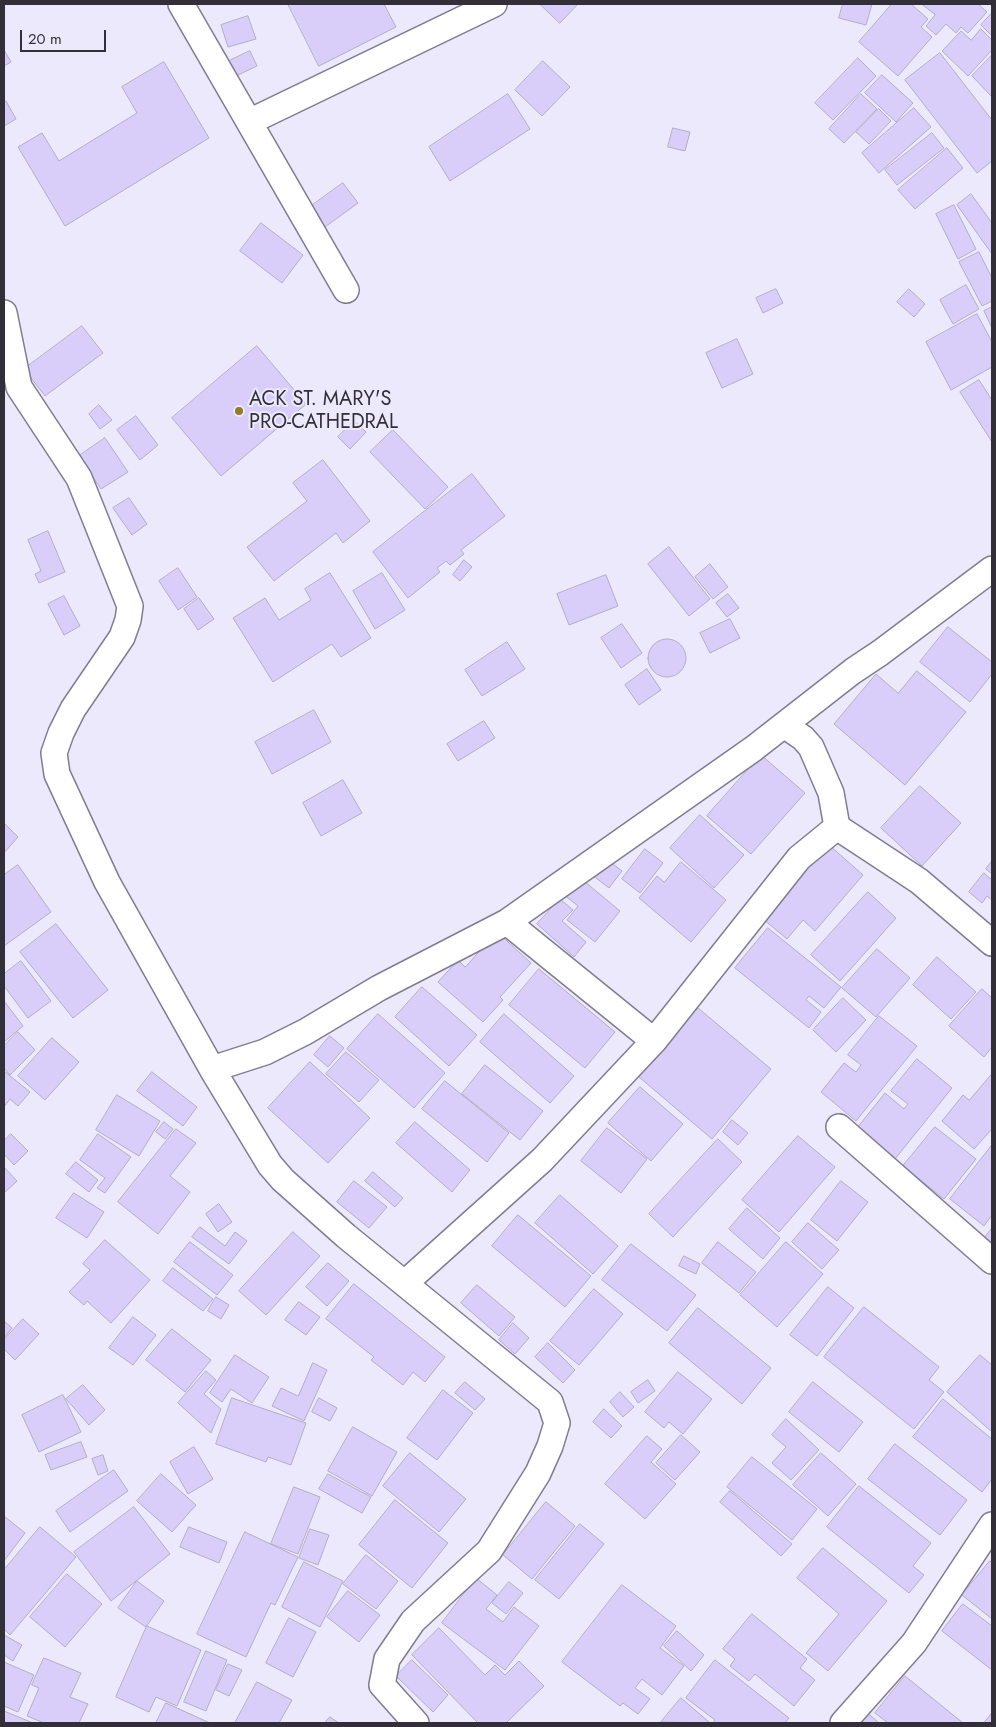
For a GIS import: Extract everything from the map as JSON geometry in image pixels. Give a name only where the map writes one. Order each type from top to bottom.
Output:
[{"type":"street","points":[[181,4],[346,290]]},
{"type":"street","points":[[249,122],[494,4]]},
{"type":"street","points":[[4,313],[19,386],[79,478],[130,606],[128,620],[122,637],[78,702],[61,733],[54,754],[58,774],[107,882],[212,1069],[270,1165],[283,1180],[346,1236],[550,1402],[558,1423],[538,1473],[489,1551],[413,1620],[387,1659],[382,1685],[416,1723]]},
{"type":"street","points":[[212,1069],[265,1052],[305,1032],[379,988],[507,922],[753,749],[853,671],[880,654],[992,569]]},
{"type":"street","points":[[784,725],[803,738],[811,747],[831,793],[837,827],[919,881],[992,943]]},
{"type":"street","points":[[405,1283],[542,1160],[654,1042],[799,858],[837,827]]},
{"type":"street","points":[[507,922],[654,1042]]},
{"type":"street","points":[[839,1127],[992,1261]]},
{"type":"street","points":[[842,1723],[914,1643],[992,1525]]},
{"type":"building","points":[[288,4],[384,4],[396,27],[319,66]]},
{"type":"building","points":[[540,4],[578,4],[560,23]]},
{"type":"building","points":[[843,4],[872,4],[866,25],[839,18]]},
{"type":"building","points":[[892,4],[911,4],[928,19],[921,27],[932,37],[898,76],[859,42]]},
{"type":"building","points":[[922,4],[978,4],[987,12],[968,33],[961,27],[956,33],[946,24],[936,35],[926,26],[935,15]]},
{"type":"building","points":[[992,13],[992,36],[981,25]]},
{"type":"building","points":[[248,16],[256,39],[228,47],[221,25]]},
{"type":"building","points":[[981,29],[992,40],[992,50],[968,76],[942,51],[961,31],[971,40]]},
{"type":"building","points":[[4,50],[11,62],[4,66]]},
{"type":"building","points":[[250,51],[257,66],[236,76],[229,61]]},
{"type":"building","points":[[940,53],[992,120],[992,161],[977,173],[905,80]]},
{"type":"building","points":[[992,55],[992,97],[972,76]]},
{"type":"building","points":[[858,58],[876,76],[833,120],[815,103]]},
{"type":"building","points":[[543,61],[570,87],[542,116],[515,90]]},
{"type":"building","points":[[164,62],[209,138],[65,226],[18,147],[42,133],[59,161],[137,113],[122,87]]},
{"type":"building","points":[[882,75],[913,103],[896,122],[865,93]]},
{"type":"building","points":[[508,94],[530,129],[450,181],[429,147]]},
{"type":"building","points":[[861,94],[877,109],[844,143],[829,129]]},
{"type":"building","points":[[6,101],[16,119],[4,126],[4,103]]},
{"type":"building","points":[[914,108],[931,127],[879,173],[862,153]]},
{"type":"building","points":[[879,109],[891,121],[869,144],[856,132]]},
{"type":"building","points":[[673,128],[690,132],[685,151],[668,147]]},
{"type":"building","points":[[932,133],[944,148],[897,185],[885,170]]},
{"type":"building","points":[[947,148],[963,168],[915,209],[898,190]]},
{"type":"building","points":[[343,183],[358,203],[318,232],[303,212]]},
{"type":"building","points":[[971,194],[992,223],[992,254],[957,205]]},
{"type":"building","points":[[954,205],[976,249],[958,259],[936,214]]},
{"type":"building","points":[[261,223],[303,255],[282,283],[240,251]]},
{"type":"building","points":[[979,252],[992,278],[992,301],[982,306],[959,262]]},
{"type":"building","points":[[966,285],[979,309],[953,324],[940,300]]},
{"type":"building","points":[[776,289],[783,303],[763,313],[756,298]]},
{"type":"building","points":[[909,289],[925,304],[914,317],[897,302]]},
{"type":"building","points":[[992,307],[992,328],[984,311]]},
{"type":"building","points":[[977,314],[992,342],[992,367],[951,390],[926,342]]},
{"type":"building","points":[[82,326],[103,353],[45,396],[24,369]]},
{"type":"building","points":[[737,339],[753,374],[722,388],[706,353]]},
{"type":"building","name":"ACK ST. MARY'S PRO-CATHEDRAL","points":[[257,346],[306,404],[221,476],[172,418]]},
{"type":"building","points":[[979,380],[992,400],[992,442],[960,392]]},
{"type":"building","points":[[99,405],[112,420],[100,429],[89,414]]},
{"type":"building","points":[[136,416],[158,445],[140,460],[117,430]]},
{"type":"building","points":[[354,421],[366,432],[350,449],[338,437]]},
{"type":"building","points":[[393,430],[448,487],[425,509],[370,452]]},
{"type":"building","points":[[105,438],[128,472],[101,489],[79,456]]},
{"type":"building","points":[[323,460],[370,521],[343,543],[336,533],[274,581],[247,547],[307,501],[293,483]]},
{"type":"building","points":[[472,474],[505,516],[461,550],[464,554],[450,565],[446,561],[437,568],[440,572],[408,598],[373,552]]},
{"type":"building","points":[[129,498],[147,524],[132,535],[113,508]]},
{"type":"building","points":[[48,531],[65,572],[39,583],[35,574],[41,571],[28,540]]},
{"type":"building","points":[[669,547],[710,599],[689,616],[648,564]]},
{"type":"building","points":[[464,560],[472,567],[460,581],[453,575]]},
{"type":"building","points":[[710,564],[728,587],[713,599],[695,577]]},
{"type":"building","points":[[178,568],[197,597],[178,610],[159,581]]},
{"type":"building","points":[[330,573],[371,638],[341,657],[332,644],[273,682],[233,618],[265,598],[279,620],[311,600],[305,589]]},
{"type":"building","points":[[382,573],[405,610],[375,629],[353,591]]},
{"type":"building","points":[[606,575],[618,606],[569,625],[557,594]]},
{"type":"building","points":[[728,594],[739,608],[727,617],[716,603]]},
{"type":"building","points":[[64,596],[80,626],[64,635],[48,604]]},
{"type":"building","points":[[199,598],[214,619],[198,630],[184,609]]},
{"type":"building","points":[[730,619],[740,638],[710,653],[700,633]]},
{"type":"building","points":[[622,624],[642,653],[621,668],[601,638]]},
{"type":"building","points":[[948,627],[992,662],[992,674],[970,702],[920,662]]},
{"type":"building","points":[[667,639],[681,644],[686,658],[681,672],[667,677],[653,672],[648,658],[653,644]]},
{"type":"building","points":[[507,642],[525,669],[482,696],[465,670]]},
{"type":"building","points":[[647,669],[661,690],[639,705],[625,685]]},
{"type":"building","points":[[917,671],[966,712],[905,785],[834,724],[876,674],[898,693]]},
{"type":"building","points":[[314,710],[331,742],[272,774],[255,742]]},
{"type":"building","points":[[484,721],[495,738],[458,761],[447,744]]},
{"type":"building","points":[[761,755],[805,793],[751,854],[707,816]]},
{"type":"building","points":[[343,780],[362,813],[321,836],[303,803]]},
{"type":"building","points":[[920,786],[961,823],[922,866],[881,828]]},
{"type":"building","points":[[700,815],[744,855],[714,888],[670,848]]},
{"type":"building","points":[[4,823],[18,837],[4,853]]},
{"type":"building","points":[[829,845],[863,875],[815,931],[803,920],[787,939],[763,919]]},
{"type":"building","points":[[645,849],[663,863],[640,893],[622,879]]},
{"type":"building","points":[[605,858],[622,871],[609,888],[592,875]]},
{"type":"building","points":[[992,861],[992,874],[986,869]]},
{"type":"building","points":[[681,862],[726,900],[691,942],[639,898],[657,876],[664,882]]},
{"type":"building","points":[[18,865],[51,912],[4,946],[4,875]]},
{"type":"building","points":[[984,873],[992,880],[992,900],[987,896],[982,903],[969,892]]},
{"type":"building","points":[[578,876],[620,911],[595,942],[567,920],[578,906],[563,894]]},
{"type":"building","points":[[868,892],[896,918],[840,981],[811,955]]},
{"type":"building","points":[[560,899],[573,910],[562,921],[586,942],[574,957],[537,924]]},
{"type":"building","points":[[56,924],[108,990],[73,1018],[20,952]]},
{"type":"building","points":[[768,928],[841,987],[824,1008],[809,996],[806,1000],[821,1012],[809,1028],[735,968]]},
{"type":"building","points":[[497,932],[531,963],[500,997],[503,1000],[483,1022],[438,982],[458,960],[465,967]]},
{"type":"building","points":[[877,949],[910,978],[876,1017],[842,988]]},
{"type":"building","points":[[937,957],[976,992],[951,1019],[913,985]]},
{"type":"building","points":[[21,961],[51,1001],[28,1018],[4,986],[4,974]]},
{"type":"building","points":[[539,969],[615,1032],[585,1068],[509,1005]]},
{"type":"building","points":[[422,987],[477,1035],[449,1066],[395,1017]]},
{"type":"building","points":[[982,989],[992,998],[992,1047],[984,1057],[949,1026]]},
{"type":"building","points":[[843,998],[866,1020],[836,1052],[813,1030]]},
{"type":"building","points":[[4,1001],[23,1026],[4,1042]]},
{"type":"building","points":[[698,1008],[771,1069],[712,1139],[639,1077]]},
{"type":"building","points":[[378,1014],[445,1073],[414,1108],[347,1049]]},
{"type":"building","points":[[504,1014],[574,1076],[550,1103],[480,1042]]},
{"type":"building","points":[[879,1016],[917,1046],[856,1121],[821,1092],[844,1063],[856,1072],[861,1065],[848,1055]]},
{"type":"building","points":[[18,1032],[35,1050],[10,1075],[4,1068],[4,1046]]},
{"type":"building","points":[[330,1036],[344,1048],[328,1067],[314,1055]]},
{"type":"building","points":[[52,1038],[79,1062],[45,1100],[18,1076]]},
{"type":"building","points":[[346,1052],[379,1080],[359,1102],[326,1074]]},
{"type":"building","points":[[917,1059],[952,1088],[895,1159],[857,1128],[885,1093],[904,1109],[908,1104],[891,1091]]},
{"type":"building","points":[[310,1062],[370,1118],[328,1163],[268,1108]]},
{"type":"building","points":[[485,1065],[543,1111],[520,1140],[462,1094]]},
{"type":"building","points":[[4,1071],[30,1092],[18,1106],[10,1099],[4,1107]]},
{"type":"building","points":[[152,1072],[197,1107],[183,1126],[137,1091]]},
{"type":"building","points":[[992,1074],[992,1129],[974,1149],[942,1121],[963,1095],[969,1100]]},
{"type":"building","points":[[445,1081],[509,1133],[487,1162],[422,1109]]},
{"type":"building","points":[[640,1087],[683,1124],[651,1161],[608,1123]]},
{"type":"building","points":[[117,1095],[160,1121],[139,1156],[96,1130]]},
{"type":"building","points":[[732,1120],[748,1133],[738,1145],[723,1132]]},
{"type":"building","points":[[164,1122],[173,1129],[165,1139],[156,1132]]},
{"type":"building","points":[[415,1122],[470,1170],[452,1192],[396,1143]]},
{"type":"building","points":[[935,1127],[976,1159],[944,1199],[903,1166]]},
{"type":"building","points":[[607,1128],[647,1159],[621,1193],[581,1161]]},
{"type":"building","points":[[176,1129],[196,1143],[170,1176],[190,1192],[158,1234],[118,1202]]},
{"type":"building","points":[[11,1134],[28,1151],[14,1165],[4,1154],[4,1141]]},
{"type":"building","points":[[98,1134],[131,1157],[105,1193],[97,1188],[105,1178],[80,1160]]},
{"type":"building","points":[[798,1136],[835,1167],[779,1232],[742,1200]]},
{"type":"building","points":[[718,1139],[742,1162],[673,1237],[649,1214]]},
{"type":"building","points":[[992,1145],[992,1215],[984,1226],[950,1199]]},
{"type":"building","points":[[76,1162],[98,1180],[89,1192],[66,1174]]},
{"type":"building","points":[[4,1167],[17,1181],[4,1193]]},
{"type":"building","points":[[373,1172],[403,1198],[395,1207],[365,1181]]},
{"type":"building","points":[[354,1181],[387,1207],[369,1228],[337,1202]]},
{"type":"building","points":[[841,1181],[868,1202],[837,1241],[811,1220]]},
{"type":"building","points":[[74,1193],[104,1212],[87,1238],[56,1218]]},
{"type":"building","points":[[560,1195],[618,1246],[593,1274],[535,1223]]},
{"type":"building","points":[[219,1204],[232,1222],[218,1232],[206,1214]]},
{"type":"building","points":[[747,1208],[780,1238],[763,1259],[729,1229]]},
{"type":"building","points":[[518,1215],[591,1276],[565,1307],[492,1246]]},
{"type":"building","points":[[808,1223],[839,1250],[822,1269],[792,1242]]},
{"type":"building","points":[[200,1227],[225,1246],[235,1232],[247,1241],[229,1264],[192,1237]]},
{"type":"building","points":[[992,1228],[992,1247],[983,1240]]},
{"type":"building","points":[[293,1232],[320,1256],[266,1315],[239,1291]]},
{"type":"building","points":[[105,1240],[150,1280],[111,1323],[87,1301],[84,1305],[69,1292],[90,1270],[83,1264]]},
{"type":"building","points":[[190,1242],[233,1275],[217,1295],[174,1262]]},
{"type":"building","points":[[718,1242],[756,1272],[739,1293],[702,1263]]},
{"type":"building","points":[[786,1242],[823,1274],[777,1327],[740,1295]]},
{"type":"building","points":[[631,1244],[696,1295],[667,1331],[602,1280]]},
{"type":"building","points":[[684,1256],[700,1264],[696,1274],[679,1266]]},
{"type":"building","points":[[328,1263],[349,1281],[327,1306],[306,1287]]},
{"type":"building","points":[[173,1268],[213,1299],[203,1311],[163,1281]]},
{"type":"building","points":[[354,1284],[445,1357],[425,1382],[413,1372],[403,1385],[371,1360],[374,1357],[326,1319]]},
{"type":"building","points":[[477,1285],[515,1317],[499,1336],[461,1303]]},
{"type":"building","points":[[828,1287],[854,1308],[817,1356],[790,1335]]},
{"type":"building","points":[[594,1289],[623,1314],[579,1365],[550,1341]]},
{"type":"building","points":[[216,1297],[229,1305],[221,1319],[208,1311]]},
{"type":"building","points":[[299,1302],[320,1317],[306,1335],[285,1320]]},
{"type":"building","points":[[864,1307],[939,1367],[929,1380],[944,1392],[914,1429],[824,1357]]},
{"type":"building","points":[[698,1308],[771,1368],[742,1404],[669,1343]]},
{"type":"building","points":[[133,1317],[156,1335],[133,1365],[109,1348]]},
{"type":"building","points":[[23,1319],[39,1334],[15,1360],[4,1349],[4,1340]]},
{"type":"building","points":[[4,1321],[12,1328],[4,1338]]},
{"type":"building","points":[[513,1323],[529,1338],[515,1354],[499,1340]]},
{"type":"building","points":[[172,1329],[211,1360],[185,1392],[146,1360]]},
{"type":"building","points":[[548,1343],[575,1370],[563,1383],[535,1357]]},
{"type":"building","points":[[235,1355],[269,1377],[252,1403],[231,1389],[222,1402],[210,1393]]},
{"type":"building","points":[[980,1355],[992,1365],[992,1432],[947,1392]]},
{"type":"building","points":[[313,1363],[327,1370],[304,1421],[272,1406],[281,1388],[298,1396]]},
{"type":"building","points":[[206,1371],[216,1380],[204,1394],[221,1409],[211,1433],[178,1403]]},
{"type":"building","points":[[678,1372],[712,1399],[683,1434],[669,1422],[664,1428],[645,1412]]},
{"type":"building","points":[[648,1380],[655,1391],[638,1403],[631,1392]]},
{"type":"building","points":[[465,1382],[485,1399],[475,1410],[455,1393]]},
{"type":"building","points":[[813,1382],[863,1422],[839,1452],[789,1412]]},
{"type":"building","points":[[83,1385],[105,1410],[89,1425],[66,1399]]},
{"type":"building","points":[[443,1390],[473,1413],[437,1460],[407,1438]]},
{"type":"building","points":[[620,1392],[634,1407],[623,1417],[610,1402]]},
{"type":"building","points":[[63,1395],[81,1432],[39,1452],[22,1415]]},
{"type":"building","points":[[232,1398],[306,1423],[291,1465],[268,1457],[266,1462],[216,1444]]},
{"type":"building","points":[[319,1398],[337,1408],[330,1421],[312,1412]]},
{"type":"building","points":[[943,1399],[992,1439],[992,1479],[982,1492],[913,1437]]},
{"type":"building","points":[[604,1409],[622,1426],[611,1438],[593,1422]]},
{"type":"building","points":[[786,1419],[819,1450],[791,1480],[772,1463],[786,1447],[772,1435]]},
{"type":"building","points":[[353,1427],[397,1452],[372,1496],[328,1471]]},
{"type":"building","points":[[681,1435],[700,1452],[675,1480],[656,1463]]},
{"type":"building","points":[[647,1436],[662,1449],[651,1462],[676,1484],[645,1519],[605,1484]]},
{"type":"building","points":[[81,1442],[87,1457],[51,1470],[45,1455]]},
{"type":"building","points":[[895,1444],[967,1500],[940,1535],[868,1479]]},
{"type":"building","points":[[194,1447],[213,1479],[188,1494],[170,1462]]},
{"type":"building","points":[[410,1453],[466,1499],[439,1532],[383,1486]]},
{"type":"building","points":[[821,1453],[856,1484],[828,1516],[793,1485]]},
{"type":"building","points":[[103,1455],[108,1471],[98,1475],[92,1459]]},
{"type":"building","points":[[752,1457],[817,1509],[792,1540],[727,1487]]},
{"type":"building","points":[[114,1470],[128,1491],[70,1532],[56,1511]]},
{"type":"building","points":[[161,1474],[196,1505],[172,1532],[137,1501]]},
{"type":"building","points":[[328,1474],[371,1497],[362,1513],[319,1489]]},
{"type":"building","points":[[859,1486],[931,1543],[913,1566],[924,1575],[909,1593],[827,1527]]},
{"type":"building","points":[[294,1487],[320,1497],[298,1554],[271,1544]]},
{"type":"building","points":[[730,1491],[792,1544],[781,1556],[720,1502]]},
{"type":"building","points":[[395,1500],[448,1543],[412,1588],[359,1545]]},
{"type":"building","points":[[546,1502],[575,1526],[532,1579],[503,1555]]},
{"type":"building","points":[[134,1507],[170,1554],[111,1601],[74,1552]]},
{"type":"building","points":[[4,1516],[25,1533],[4,1561]]},
{"type":"building","points":[[580,1524],[604,1544],[559,1599],[535,1580]]},
{"type":"building","points":[[40,1527],[76,1557],[10,1635],[4,1629],[4,1570]]},
{"type":"building","points":[[189,1527],[227,1542],[219,1563],[180,1547]]},
{"type":"building","points":[[310,1529],[329,1535],[318,1565],[299,1558]]},
{"type":"building","points":[[245,1532],[298,1557],[275,1605],[271,1603],[246,1657],[197,1634]]},
{"type":"building","points":[[823,1548],[887,1601],[828,1671],[806,1653],[839,1614],[797,1578]]},
{"type":"building","points":[[366,1555],[398,1581],[376,1609],[343,1584]]},
{"type":"building","points":[[990,1561],[992,1563],[992,1619],[962,1595]]},
{"type":"building","points":[[304,1562],[343,1581],[320,1627],[282,1607]]},
{"type":"building","points":[[67,1574],[102,1604],[65,1647],[30,1617]]},
{"type":"building","points":[[476,1578],[497,1595],[486,1609],[503,1622],[514,1607],[539,1626],[505,1670],[442,1623]]},
{"type":"building","points":[[137,1581],[164,1601],[146,1627],[118,1608]]},
{"type":"building","points":[[509,1582],[523,1593],[506,1614],[492,1603]]},
{"type":"building","points":[[622,1585],[676,1626],[660,1648],[684,1666],[662,1695],[642,1679],[635,1688],[650,1699],[638,1714],[623,1703],[620,1706],[562,1662]]},
{"type":"building","points":[[348,1591],[380,1615],[359,1642],[327,1617]]},
{"type":"building","points":[[963,1604],[992,1626],[992,1670],[942,1631]]},
{"type":"building","points":[[752,1614],[807,1659],[800,1668],[815,1680],[794,1706],[755,1674],[749,1681],[730,1666],[735,1659],[723,1649]]},
{"type":"building","points":[[289,1618],[316,1632],[293,1677],[266,1663]]},
{"type":"building","points":[[147,1626],[201,1650],[177,1706],[156,1697],[149,1712],[116,1697]]},
{"type":"building","points":[[439,1628],[485,1675],[495,1665],[505,1675],[519,1661],[544,1686],[506,1723],[478,1723],[412,1655]]},
{"type":"building","points":[[677,1631],[704,1655],[691,1671],[664,1646]]},
{"type":"building","points":[[4,1635],[22,1645],[13,1661],[4,1655]]},
{"type":"building","points":[[206,1651],[227,1660],[206,1711],[184,1702]]},
{"type":"building","points":[[44,1658],[81,1673],[70,1697],[88,1704],[79,1723],[44,1723],[27,1716],[39,1688],[32,1685]]},
{"type":"building","points":[[412,1660],[448,1695],[433,1712],[396,1676]]},
{"type":"building","points":[[715,1660],[789,1718],[785,1723],[713,1723],[715,1720],[686,1698]]},
{"type":"building","points":[[4,1662],[34,1675],[18,1712],[4,1706]]},
{"type":"building","points":[[228,1664],[242,1670],[229,1696],[216,1690]]},
{"type":"building","points":[[905,1676],[963,1723],[888,1723],[875,1713]]},
{"type":"building","points":[[257,1682],[292,1700],[279,1723],[235,1723]]},
{"type":"building","points":[[681,1698],[709,1722],[661,1722]]},
{"type":"building","points":[[166,1703],[210,1723],[156,1723]]},
{"type":"building","points":[[864,1710],[879,1723],[853,1723]]},
{"type":"building","points":[[4,1711],[33,1723],[4,1723]]},
{"type":"building","points":[[992,1713],[992,1723],[984,1723]]},
{"type":"building","points":[[330,1717],[339,1723],[325,1723]]},
{"type":"place","name":"ACK ST. MARY'S PRO-CATHEDRAL","points":[[239,411]]}]
